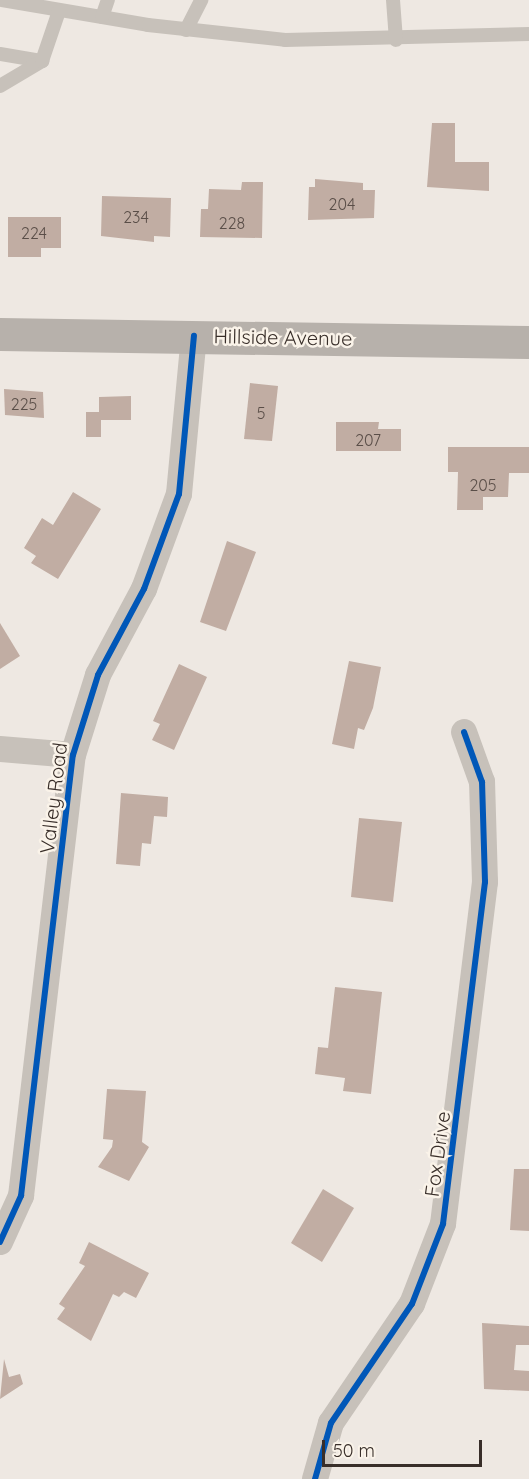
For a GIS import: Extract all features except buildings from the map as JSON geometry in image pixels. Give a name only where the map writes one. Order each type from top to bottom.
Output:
[{"type":"main road","name":"Hillside Avenue","points":[[0,334],[529,342]]},
{"type":"street","name":"Valley Road","points":[[0,1242],[21,1196],[73,755],[98,675],[144,589],[179,494],[194,336]]},
{"type":"street","name":"Fox Drive","points":[[315,1479],[331,1423],[412,1304],[443,1224],[485,882],[482,782],[464,732]]},
{"type":"street","points":[[0,748],[73,755]]},
{"type":"lane","points":[[2,0],[33,3],[59,11],[186,30],[285,40],[396,40],[529,34]]},
{"type":"lane","points":[[102,18],[108,0]]},
{"type":"lane","points":[[186,30],[201,0]]},
{"type":"lane","points":[[393,0],[396,40]]},
{"type":"lane","points":[[0,86],[42,61],[59,11]]},
{"type":"lane","points":[[0,54],[42,61]]},
{"type":"cycle path","points":[[0,1242],[21,1196],[73,755],[98,675],[144,589],[179,494],[194,336]]},
{"type":"cycle path","points":[[315,1479],[331,1423],[412,1304],[443,1224],[485,882],[482,782],[464,732]]}]
